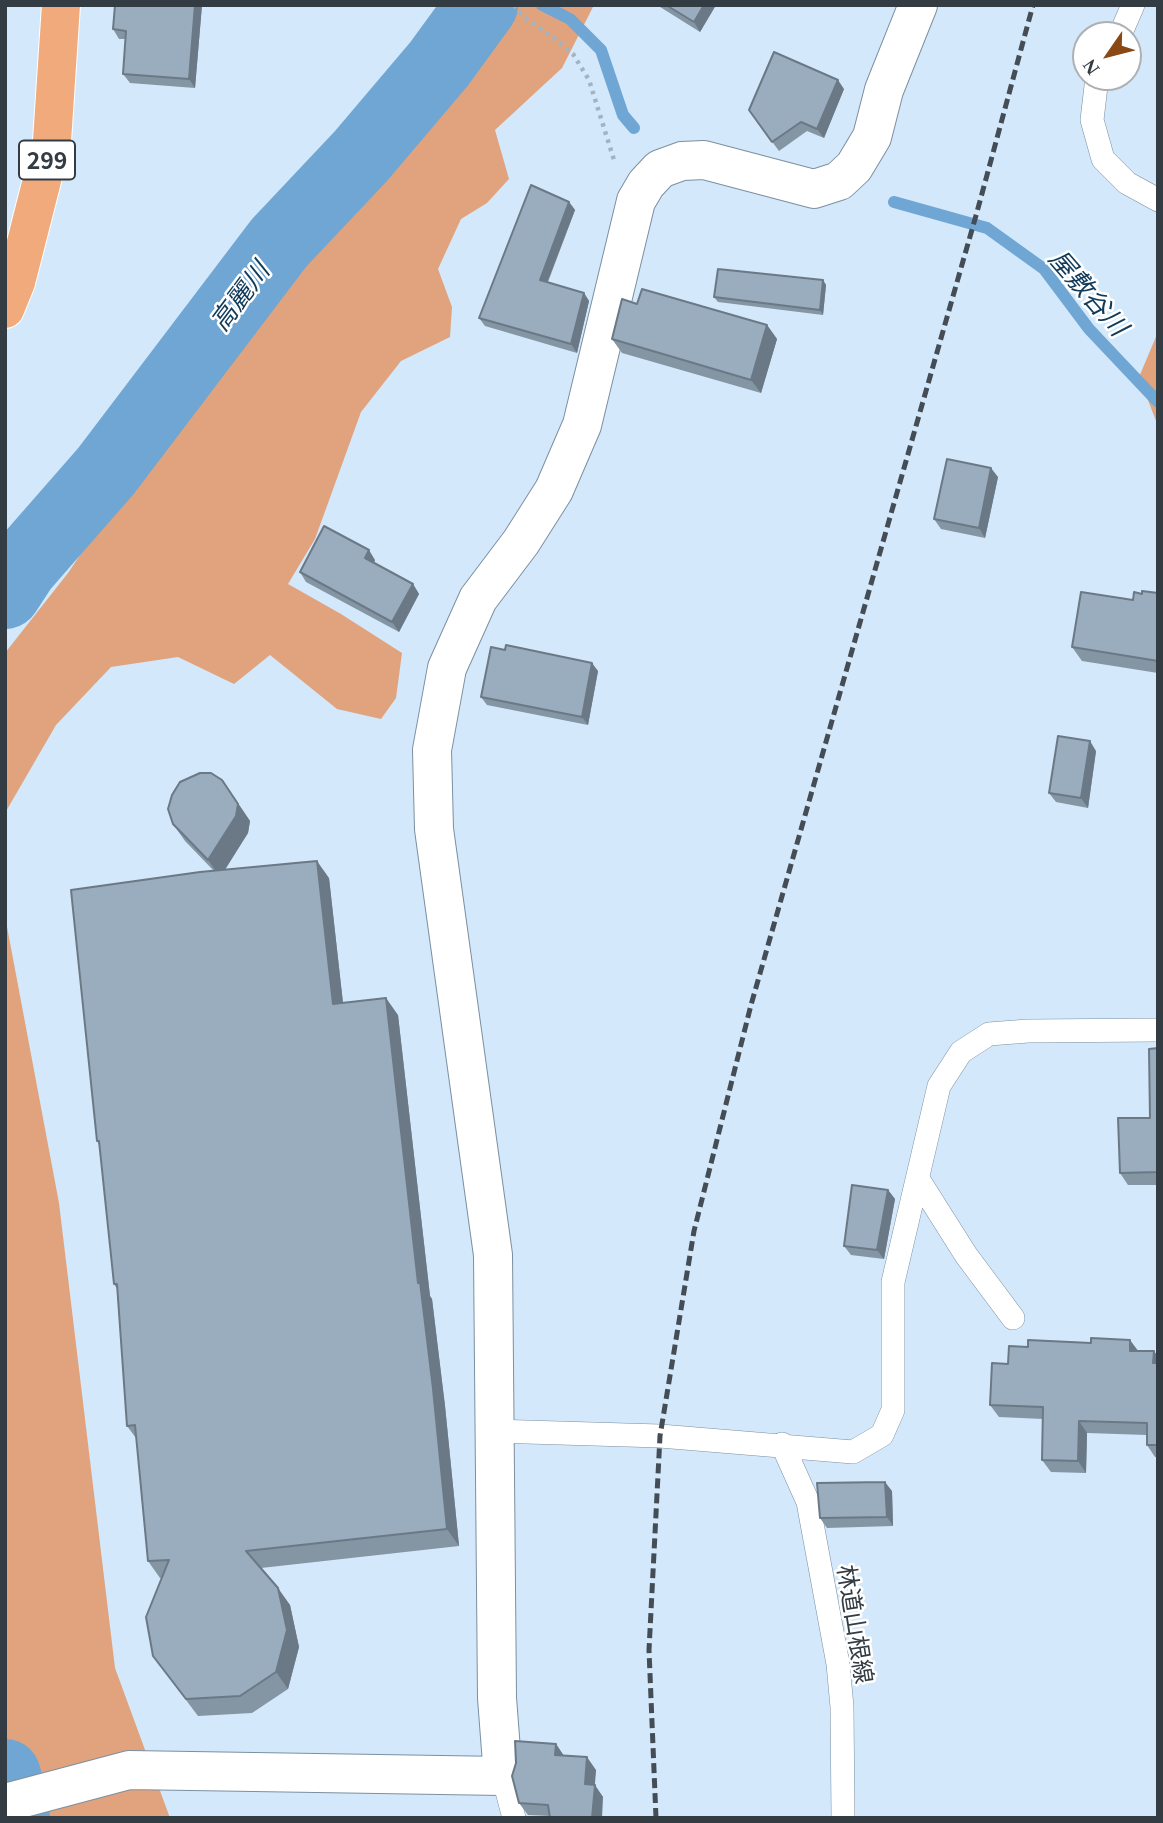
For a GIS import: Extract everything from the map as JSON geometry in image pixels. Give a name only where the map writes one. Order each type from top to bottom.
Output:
[{"type":"highway","name":"299","points":[[5,309],[16,282],[52,141],[61,5]]},
{"type":"street","points":[[5,1803],[129,1770],[503,1776],[497,1698],[493,1255],[434,829],[432,750],[447,668],[478,599],[521,542],[554,490],[582,425],[629,227],[636,201],[646,184],[660,169],[682,161],[704,160],[814,189],[839,181],[854,167],[872,136],[884,90],[918,5]]},
{"type":"lane","points":[[1095,91],[1092,120],[1103,159],[1127,183],[1158,200]]},
{"type":"lane","points":[[493,1431],[660,1436],[782,1444],[852,1452],[882,1435],[892,1410],[893,1282],[939,1086],[961,1052],[989,1034],[1158,1030]]},
{"type":"lane","points":[[918,1179],[966,1255],[1013,1318]]},
{"type":"lane","name":"林道山根線","points":[[782,1444],[808,1502],[838,1664],[842,1707],[843,1818]]},
{"type":"lane","points":[[503,1776],[514,1818]]},
{"type":"path","points":[[514,5],[525,18],[573,54],[589,80],[614,159],[621,212],[629,227]]},
{"type":"shaded area","points":[[463,5],[594,5],[562,68],[495,130],[509,179],[487,203],[461,219],[438,269],[452,307],[450,337],[401,361],[361,412],[315,539],[288,584],[402,653],[396,698],[381,719],[337,709],[270,655],[234,684],[178,657],[111,667],[56,725],[5,813],[5,653],[68,573],[209,364],[289,264],[408,139]]},
{"type":"shaded area","points":[[1158,332],[1158,426],[1139,377]]},
{"type":"shaded area","points":[[5,916],[59,1203],[115,1668],[170,1818],[49,1818],[34,1760],[5,1768]]},
{"type":"building","points":[[115,5],[195,5],[189,79],[123,74],[126,31],[113,29]]},
{"type":"building","points":[[666,5],[704,5],[694,22]]},
{"type":"building","points":[[774,52],[838,80],[817,129],[801,122],[772,142],[749,110]]},
{"type":"building","points":[[531,185],[569,202],[540,280],[584,293],[571,344],[479,318]]},
{"type":"building","points":[[718,269],[823,280],[820,310],[714,297]]},
{"type":"building","points":[[642,289],[767,325],[751,380],[612,339],[622,299],[637,304]]},
{"type":"building","points":[[947,459],[991,468],[979,528],[934,519]]},
{"type":"building","points":[[324,526],[369,550],[365,558],[413,584],[392,622],[300,572]]},
{"type":"building","points":[[1142,591],[1158,593],[1158,661],[1072,647],[1081,592],[1133,600],[1134,592],[1142,594]]},
{"type":"building","points":[[506,645],[592,663],[582,717],[481,697],[491,647],[505,650]]},
{"type":"building","points":[[1058,736],[1090,741],[1081,798],[1049,793]]},
{"type":"building","points":[[200,773],[211,773],[222,780],[238,804],[236,816],[208,860],[173,824],[168,809],[180,782]]},
{"type":"building","points":[[317,861],[333,1004],[386,998],[447,1529],[246,1551],[278,1588],[287,1630],[276,1672],[240,1696],[186,1699],[153,1656],[146,1617],[169,1560],[148,1561],[135,1425],[127,1426],[117,1284],[114,1284],[97,1141],[71,890],[200,872]]},
{"type":"building","points":[[1158,1048],[1158,1172],[1120,1173],[1118,1118],[1150,1118],[1149,1049]]},
{"type":"building","points":[[852,1185],[888,1190],[877,1250],[844,1246]]},
{"type":"building","points":[[1091,1338],[1130,1340],[1130,1351],[1154,1351],[1153,1363],[1158,1363],[1158,1445],[1147,1445],[1147,1423],[1079,1421],[1078,1461],[1042,1460],[1043,1407],[990,1405],[992,1363],[1008,1364],[1009,1346],[1028,1347],[1028,1340],[1091,1343]]},
{"type":"building","points":[[885,1482],[887,1517],[820,1518],[817,1483]]},
{"type":"building","points":[[515,1741],[556,1744],[555,1755],[587,1757],[585,1784],[595,1785],[592,1818],[550,1818],[548,1805],[519,1803],[512,1776],[516,1763]]},
{"type":"waterway","name":"高麗川","points":[[5,593],[22,567],[106,471],[279,243],[361,156],[439,64],[482,5]]},
{"type":"waterway","name":"屋敷谷川","points":[[542,5],[570,19],[601,50],[623,115],[634,128]]},
{"type":"waterway","name":"屋敷谷川","points":[[894,202],[987,228],[1044,269],[1089,329],[1158,402]]},
{"type":"waterway","name":"高麗川","points":[[5,1775],[14,1818]]},
{"type":"railway","points":[[656,1818],[649,1650],[660,1436],[694,1231],[751,1005],[977,212],[1033,5]]}]
